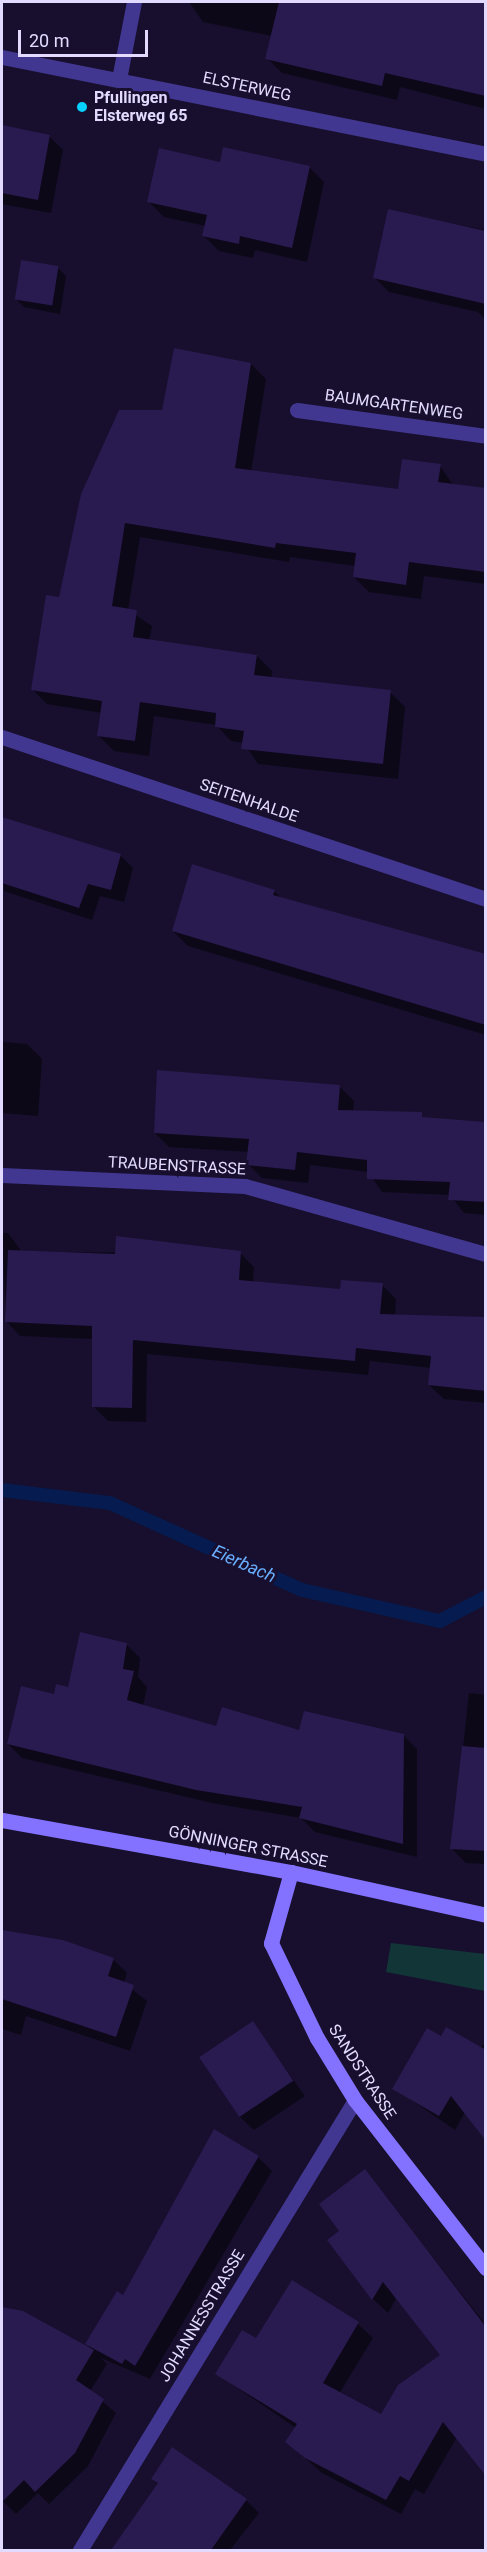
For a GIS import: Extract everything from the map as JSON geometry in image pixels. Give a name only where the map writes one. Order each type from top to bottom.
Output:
[{"type":"main road","name":"GÖNNINGER STRASSE","points":[[2,1820],[291,1872],[486,1915]]},
{"type":"main road","name":"SANDSTRASSE","points":[[291,1872],[271,1943],[317,2038],[355,2100],[486,2268]]},
{"type":"street","points":[[119,79],[134,2]]},
{"type":"street","name":"ELSTERWEG","points":[[2,57],[486,154]]},
{"type":"street","name":"BAUMGARTENWEG","points":[[297,410],[486,436]]},
{"type":"street","name":"SEITENHALDE","points":[[2,737],[486,899]]},
{"type":"street","name":"TRAUBENSTRASSE","points":[[2,1174],[245,1186],[486,1254]]},
{"type":"street","name":"JOHANNESSTRASSE","points":[[80,2550],[355,2100]]},
{"type":"green space","points":[[391,1943],[485,1954],[485,1991],[386,1972]]},
{"type":"building","points":[[279,2],[486,2],[486,96],[385,73],[382,86],[265,59]]},
{"type":"building","points":[[2,125],[50,135],[38,200],[2,193]]},
{"type":"building","points":[[223,147],[310,166],[292,248],[240,236],[239,244],[202,236],[207,215],[147,202],[159,148],[220,162]]},
{"type":"building","points":[[388,209],[486,231],[486,304],[373,278]]},
{"type":"building","points":[[21,260],[59,266],[52,305],[15,300]]},
{"type":"building","points":[[174,348],[251,363],[235,468],[398,489],[402,459],[441,464],[438,482],[486,488],[486,572],[409,562],[406,585],[353,577],[356,553],[276,543],[275,548],[125,523],[112,606],[137,610],[133,637],[257,655],[254,675],[391,690],[383,764],[241,749],[244,731],[215,727],[216,713],[140,702],[135,741],[97,736],[102,701],[31,690],[46,595],[59,597],[81,494],[119,410],[162,410]]},
{"type":"building","points":[[2,817],[121,854],[111,890],[88,884],[79,908],[2,883]]},
{"type":"building","points":[[192,864],[275,890],[273,895],[486,954],[486,1025],[172,931]]},
{"type":"building","points":[[157,1070],[340,1085],[338,1110],[422,1112],[422,1117],[486,1122],[486,1202],[448,1200],[450,1182],[367,1179],[367,1160],[297,1152],[295,1170],[246,1165],[249,1139],[154,1133]]},
{"type":"building","points":[[116,1236],[241,1251],[239,1280],[340,1289],[341,1280],[383,1283],[380,1314],[486,1317],[486,1391],[428,1385],[431,1356],[356,1348],[355,1361],[133,1340],[132,1408],[92,1407],[92,1326],[5,1322],[8,1250],[115,1254]]},
{"type":"building","points":[[80,1632],[127,1643],[123,1669],[134,1671],[127,1700],[216,1726],[222,1707],[299,1730],[304,1711],[404,1734],[403,1844],[299,1818],[302,1807],[196,1790],[7,1744],[21,1686],[54,1694],[56,1684],[68,1687]]},
{"type":"building","points":[[462,1746],[486,1748],[486,1851],[450,1849]]},
{"type":"building","points":[[2,1930],[63,1940],[114,1958],[108,1976],[134,1985],[116,2037],[2,1999]]},
{"type":"building","points":[[253,2021],[293,2081],[239,2117],[199,2057]]},
{"type":"building","points":[[446,2027],[486,2050],[486,2141],[451,2096],[439,2116],[392,2089],[427,2028],[441,2036]]},
{"type":"building","points":[[214,2129],[259,2156],[135,2366],[125,2359],[122,2364],[85,2344],[117,2291],[123,2295]]},
{"type":"building","points":[[365,2169],[486,2327],[486,2476],[443,2422],[409,2481],[400,2476],[386,2500],[305,2458],[285,2442],[297,2424],[215,2374],[242,2330],[256,2338],[292,2280],[359,2322],[323,2383],[381,2414],[398,2385],[440,2355],[383,2282],[372,2300],[327,2240],[339,2231],[319,2204]]},
{"type":"building","points":[[2,2307],[23,2311],[94,2350],[76,2380],[104,2399],[75,2453],[35,2492],[24,2480],[2,2502]]},
{"type":"building","points":[[172,2447],[247,2499],[211,2550],[111,2550],[158,2483],[151,2479]]},
{"type":"waterway","name":"Eierbach","points":[[2,1490],[110,1503],[302,1590],[440,1621],[486,1597]]},
{"type":"place","name":"Pfullingen Elsterweg 65","points":[[82,107]]}]
